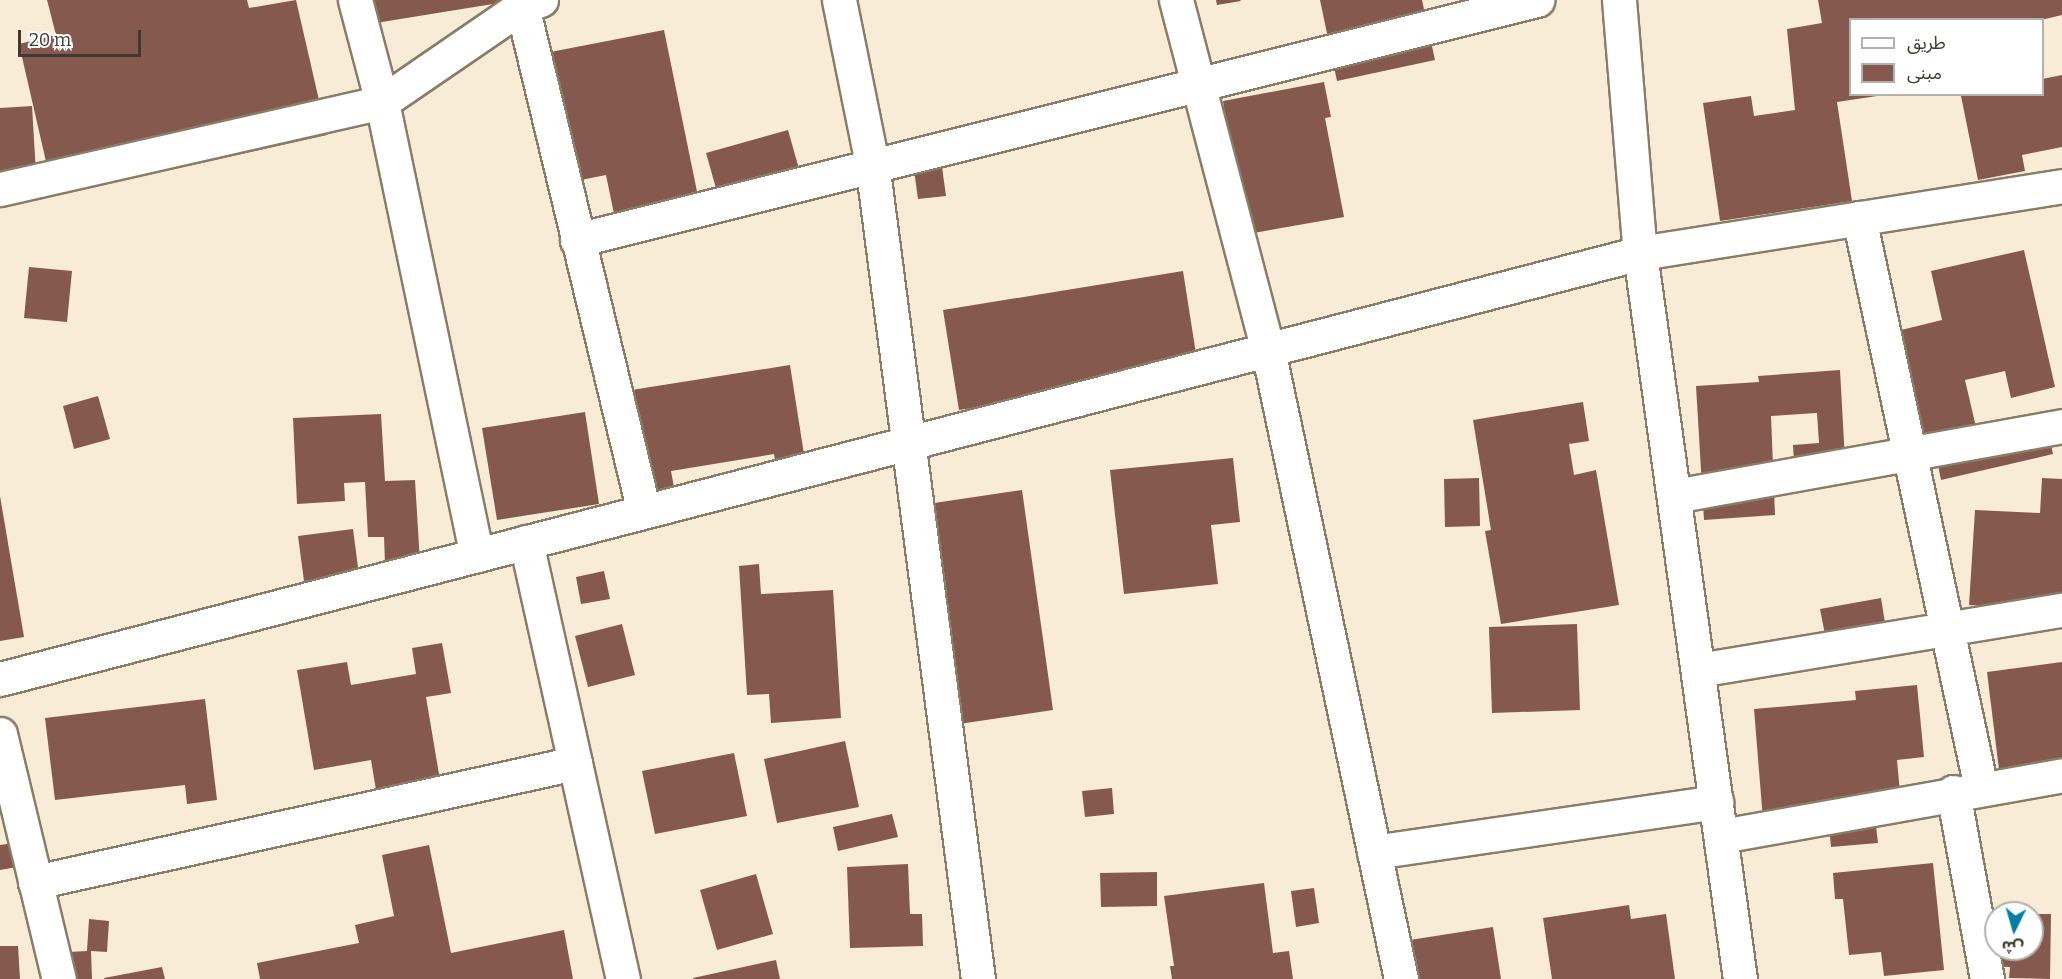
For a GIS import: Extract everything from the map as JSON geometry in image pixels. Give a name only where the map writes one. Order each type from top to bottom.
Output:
[{"type":"street","points":[[355,0],[382,102],[477,555]]},
{"type":"street","points":[[839,0],[872,163],[978,979]]},
{"type":"street","points":[[1176,0],[1268,350],[1401,979]]},
{"type":"street","points":[[577,240],[872,163],[1537,0]]},
{"type":"street","points":[[1619,0],[1640,253],[1740,979]]},
{"type":"street","points":[[0,189],[382,102],[531,3],[577,240],[644,512]]},
{"type":"street","points":[[0,679],[1640,253],[2062,186]]},
{"type":"street","points":[[1859,218],[1947,629],[1987,979]]},
{"type":"street","points":[[1674,496],[2062,426]]},
{"type":"street","points":[[526,542],[621,979]]},
{"type":"street","points":[[1698,670],[2062,610]]},
{"type":"street","points":[[0,734],[59,979]]},
{"type":"street","points":[[35,882],[575,763]]},
{"type":"street","points":[[1721,836],[1967,790],[2062,775]]},
{"type":"street","points":[[1374,852],[1716,802]]},
{"type":"building","points":[[47,0],[247,0],[249,8],[296,0],[327,135],[188,166],[183,144],[53,192],[19,44],[56,35]]},
{"type":"building","points":[[352,0],[512,0],[512,1],[357,26]]},
{"type":"building","points":[[1216,0],[1240,0],[1241,1],[1217,5]]},
{"type":"building","points":[[1320,0],[1422,0],[1435,60],[1337,81]]},
{"type":"building","points":[[1818,0],[2062,0],[2062,15],[2044,19],[1849,18],[1849,96],[1877,96],[1837,102],[1852,201],[1720,221],[1703,103],[1751,96],[1754,116],[1795,110],[1787,29],[1822,23]]},
{"type":"building","points":[[664,30],[703,221],[619,238],[606,175],[566,183],[540,54]]},
{"type":"building","points":[[2062,75],[2062,147],[2022,155],[2025,171],[1978,180],[1961,96],[2044,96],[2044,79]]},
{"type":"building","points":[[1324,82],[1331,117],[1325,118],[1344,217],[1242,235],[1223,101]]},
{"type":"building","points":[[32,106],[37,190],[0,192],[0,108]]},
{"type":"building","points":[[788,130],[807,197],[725,220],[706,153]]},
{"type":"building","points":[[942,167],[946,196],[918,199],[914,170]]},
{"type":"building","points":[[2024,250],[2055,387],[2011,398],[2005,371],[1965,380],[1976,427],[2044,412],[2053,454],[1941,480],[1935,450],[1913,455],[1885,334],[1942,320],[1931,271]]},
{"type":"building","points":[[29,267],[72,271],[67,322],[24,318]]},
{"type":"building","points":[[1183,271],[1199,373],[959,410],[943,310]]},
{"type":"building","points":[[790,365],[806,467],[777,472],[774,454],[671,471],[676,498],[637,504],[619,392]]},
{"type":"building","points":[[1840,370],[1845,460],[1795,478],[1793,445],[1819,443],[1817,413],[1771,416],[1775,515],[1704,520],[1696,386],[1759,382],[1758,376]]},
{"type":"building","points":[[98,396],[110,439],[74,449],[63,406]]},
{"type":"building","points":[[1583,402],[1589,441],[1569,444],[1574,475],[1596,470],[1619,605],[1501,624],[1485,531],[1491,530],[1473,420]]},
{"type":"building","points":[[585,412],[599,504],[497,520],[482,428]]},
{"type":"building","points":[[381,414],[385,481],[415,480],[420,562],[385,564],[384,537],[368,537],[365,482],[344,483],[345,501],[297,504],[293,418]]},
{"type":"building","points":[[1233,458],[1240,522],[1211,525],[1218,584],[1124,594],[1110,470]]},
{"type":"building","points":[[1479,478],[1480,526],[1445,527],[1444,479]]},
{"type":"building","points":[[2042,478],[2062,479],[2062,600],[2048,609],[1969,605],[1975,510],[2040,513]]},
{"type":"building","points":[[1022,490],[1053,710],[952,725],[921,505]]},
{"type":"building","points":[[0,496],[24,637],[0,641]]},
{"type":"building","points":[[353,529],[359,575],[304,581],[298,536]]},
{"type":"building","points":[[759,564],[761,594],[833,590],[841,718],[771,723],[769,694],[747,695],[739,566]]},
{"type":"building","points":[[604,571],[610,599],[581,604],[576,577]]},
{"type":"building","points":[[1881,598],[1886,629],[1826,640],[1820,609]]},
{"type":"building","points":[[622,624],[635,675],[588,687],[575,636]]},
{"type":"building","points":[[1577,624],[1580,710],[1492,713],[1489,627]]},
{"type":"building","points":[[442,643],[451,693],[426,697],[441,786],[342,828],[336,797],[376,790],[371,760],[314,770],[297,670],[347,662],[351,685],[416,674],[412,648]]},
{"type":"building","points":[[2062,662],[2062,787],[2002,794],[1987,672]]},
{"type":"building","points":[[1917,685],[1924,757],[1897,760],[1902,815],[1875,817],[1878,843],[1831,847],[1828,814],[1763,820],[1754,709],[1856,700],[1855,691]]},
{"type":"building","points":[[205,699],[217,800],[187,804],[185,785],[55,800],[45,718]]},
{"type":"building","points":[[845,741],[859,807],[777,823],[764,759]]},
{"type":"building","points":[[734,753],[747,816],[655,834],[642,771]]},
{"type":"building","points":[[1112,788],[1114,814],[1085,817],[1082,791]]},
{"type":"building","points":[[892,814],[898,837],[838,851],[833,827]]},
{"type":"building","points":[[14,843],[17,867],[0,870],[0,845]]},
{"type":"building","points":[[429,845],[451,953],[564,930],[573,979],[260,979],[257,963],[359,943],[355,925],[394,916],[382,855]]},
{"type":"building","points":[[1933,863],[1944,970],[1884,976],[1881,952],[1849,955],[1843,899],[1835,899],[1833,873]]},
{"type":"building","points":[[908,864],[910,914],[922,914],[923,946],[850,948],[847,867]]},
{"type":"building","points":[[1157,872],[1157,906],[1101,907],[1100,873]]},
{"type":"building","points":[[756,874],[773,934],[717,950],[700,890]]},
{"type":"building","points":[[1264,883],[1273,953],[1289,951],[1293,979],[1172,979],[1170,966],[1174,966],[1164,896]]},
{"type":"building","points":[[1314,888],[1319,923],[1296,927],[1291,891]]},
{"type":"building","points":[[1629,905],[1631,919],[1666,914],[1675,979],[1552,979],[1543,918]]},
{"type":"building","points":[[1983,913],[1984,961],[2044,961],[2044,914],[2051,914],[2050,979],[2009,978],[2010,967],[1982,966]]},
{"type":"building","points":[[89,919],[109,921],[107,952],[91,951],[92,979],[71,979],[69,952],[87,951]]},
{"type":"building","points":[[1493,927],[1501,979],[1403,979],[1397,942]]},
{"type":"building","points":[[0,946],[18,946],[20,979],[0,979]]},
{"type":"building","points":[[776,960],[780,979],[693,979],[693,978]]},
{"type":"building","points":[[162,967],[165,979],[104,979],[104,978]]}]
